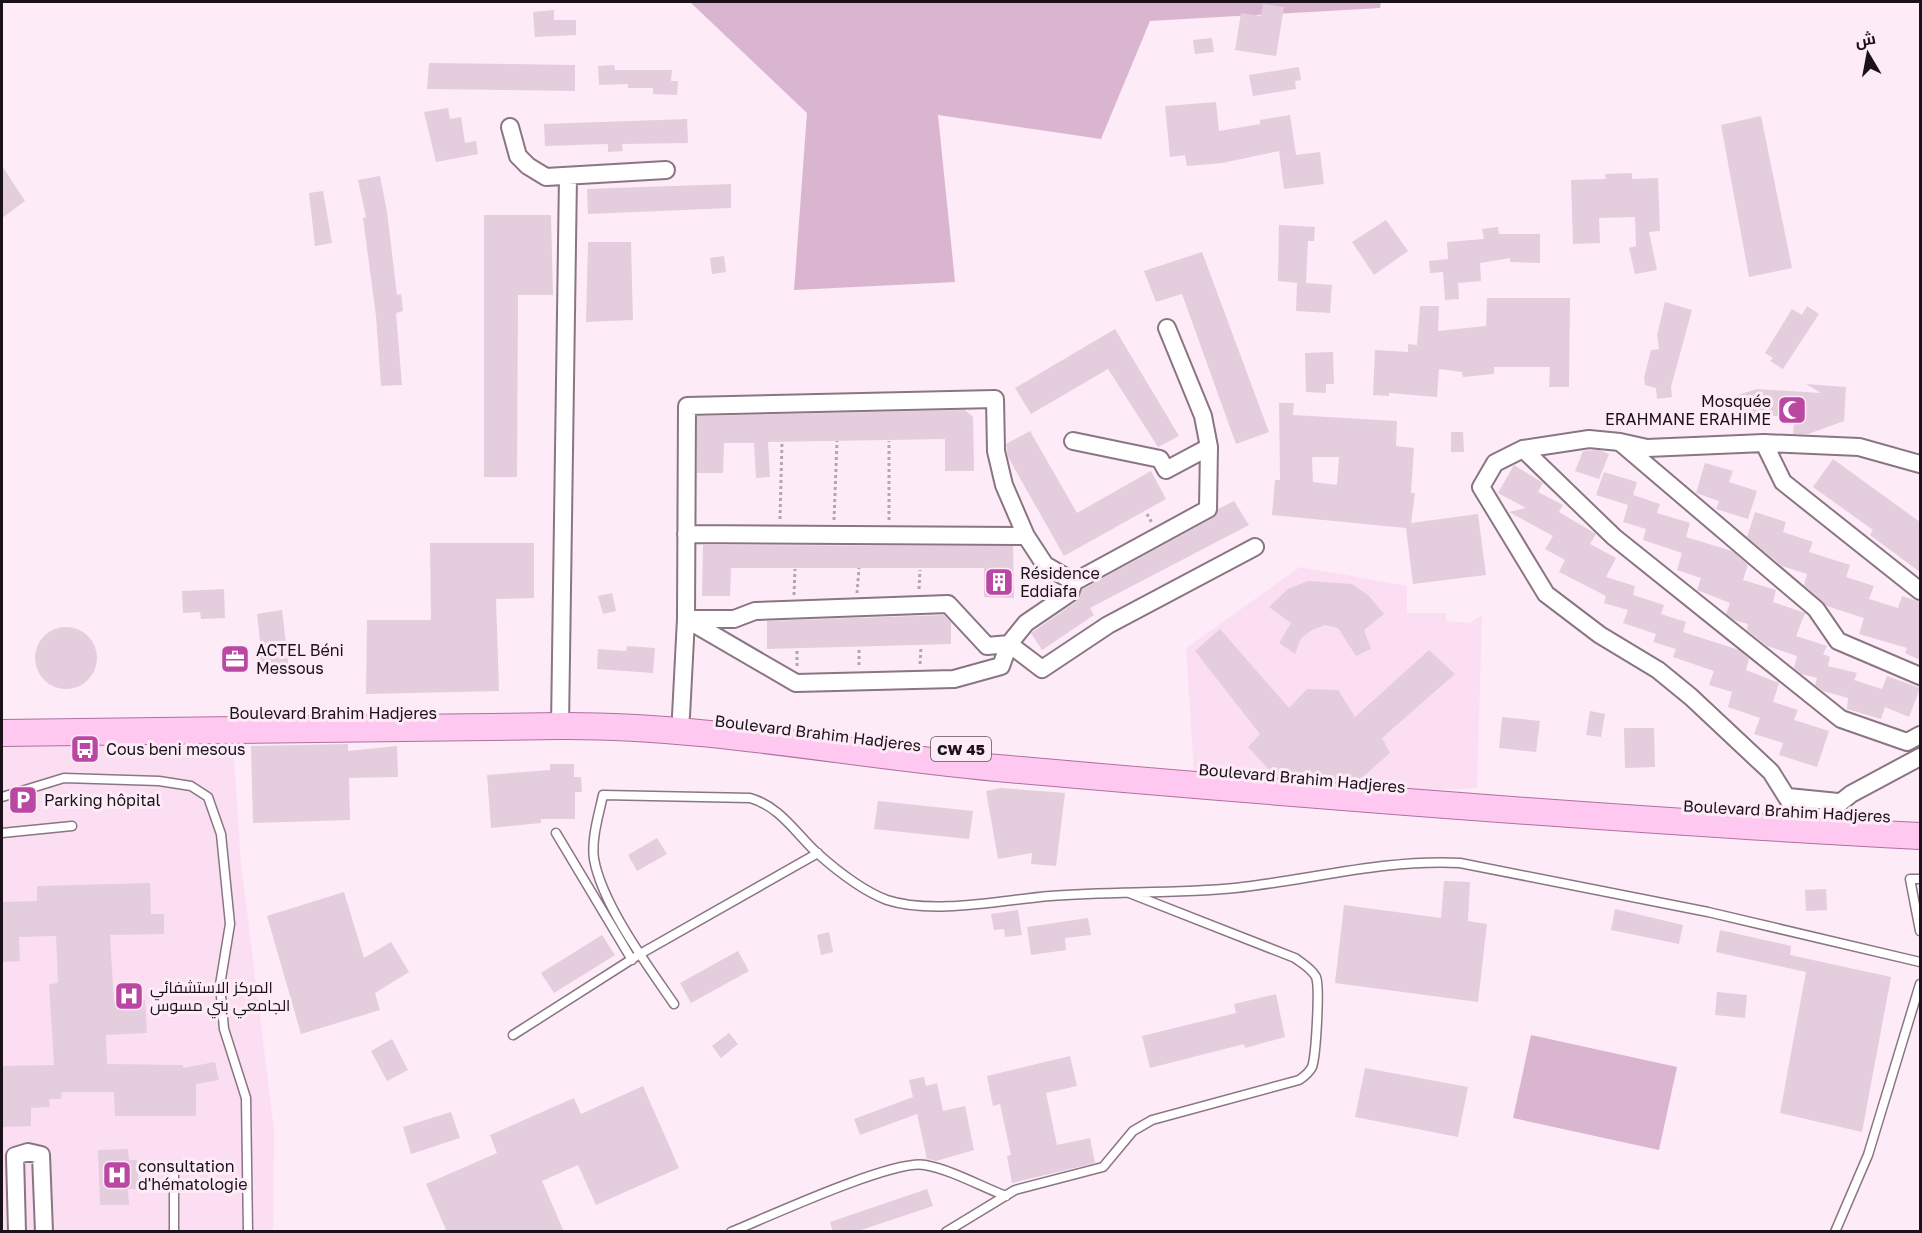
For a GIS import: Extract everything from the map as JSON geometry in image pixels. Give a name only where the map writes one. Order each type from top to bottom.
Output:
[{"type":"main road","name":"Boulevard Brahim Hadjeres","points":[[2,717],[561,719],[681,716],[930,746],[1330,782],[1920,819]]},
{"type":"main road","points":[[2,733],[561,719],[682,730],[925,761],[1331,798],[1811,811],[1920,836]]},
{"type":"street","points":[[510,127],[518,156],[528,166],[546,177],[666,170]]},
{"type":"street","points":[[561,719],[568,176]]},
{"type":"street","points":[[686,619],[796,683],[954,679],[1001,666],[1009,644],[1026,623],[1070,593],[1074,582],[1208,509],[1209,447],[1203,416],[1167,328]]},
{"type":"street","points":[[681,716],[686,619],[687,406],[995,399],[996,451],[1004,485],[1026,536],[1045,565],[1074,582]]},
{"type":"street","points":[[1920,464],[1859,447],[1764,443],[1647,448],[1620,441],[1590,439],[1523,449],[1495,463],[1481,487],[1546,594],[1600,635],[1658,670],[1691,697],[1811,811],[1920,757]]},
{"type":"street","points":[[1073,441],[1160,459],[1167,470],[1209,447]]},
{"type":"street","points":[[1620,441],[1816,609],[1838,641],[1920,676]]},
{"type":"street","points":[[1764,443],[1783,482],[1920,591]]},
{"type":"street","points":[[1523,449],[1614,537],[1841,719],[1907,742],[1920,735]]},
{"type":"street","points":[[686,534],[1026,536]]},
{"type":"street","points":[[686,619],[734,619],[755,611],[948,604],[987,646],[1009,644],[1042,669],[1108,625],[1255,547]]},
{"type":"street","points":[[17,1232],[15,1156],[28,1152],[41,1155],[44,1232]]},
{"type":"lane","points":[[2,797],[64,778],[159,781],[191,786],[208,797],[221,834],[230,924],[220,985],[225,1029],[246,1098],[248,1232]]},
{"type":"lane","points":[[674,1004],[640,954],[604,890],[594,858],[603,795],[750,798],[774,808],[818,854],[867,890],[888,900],[918,905],[1125,891],[1235,888],[1331,871],[1440,862],[1460,863],[1708,912],[1920,962]]},
{"type":"lane","points":[[2,833],[72,826]]},
{"type":"lane","points":[[556,834],[632,960]]},
{"type":"lane","points":[[513,1035],[640,954],[818,854]]},
{"type":"lane","points":[[1920,879],[1910,879],[1920,931]]},
{"type":"lane","points":[[946,1232],[1006,1196],[1028,1186],[1093,1172],[1103,1167],[1133,1131],[1152,1120],[1299,1080],[1307,1075],[1313,1065],[1318,997],[1317,979],[1310,968],[1295,958],[1125,891]]},
{"type":"lane","points":[[1835,1232],[1868,1155],[1920,984]]},
{"type":"lane","points":[[731,1232],[881,1172],[910,1165],[924,1165],[940,1169],[1006,1196]]},
{"type":"lane","points":[[174,1173],[174,1232]]},
{"type":"path","points":[[834,535],[837,441]]},
{"type":"path","points":[[889,441],[889,535]]},
{"type":"path","points":[[780,534],[782,442]]},
{"type":"path","points":[[856,608],[859,568]]},
{"type":"path","points":[[794,610],[795,569]]},
{"type":"shaded area","points":[[690,2],[1381,2],[1380,8],[1150,21],[1101,139],[938,115],[955,282],[794,290],[807,113]]},
{"type":"shaded area","points":[[1300,567],[1407,586],[1407,613],[1446,613],[1446,621],[1469,623],[1482,615],[1477,788],[1419,791],[1194,772],[1186,648]]},
{"type":"shaded area","name":"المركز الاستشفائي الجامعي بني مسوس","points":[[50,741],[233,746],[241,863],[274,1130],[273,1231],[2,1232],[2,744]]},
{"type":"shaded area","points":[[1531,1035],[1677,1067],[1659,1150],[1513,1118]]},
{"type":"building","points":[[1263,4],[1284,7],[1276,56],[1235,50],[1241,13],[1261,16]]},
{"type":"building","points":[[554,10],[554,20],[576,20],[576,35],[535,37],[533,12]]},
{"type":"building","points":[[1212,38],[1214,52],[1195,54],[1193,40]]},
{"type":"building","points":[[429,63],[575,65],[575,91],[427,89]]},
{"type":"building","points":[[614,65],[615,70],[672,70],[671,81],[678,81],[677,95],[653,94],[653,88],[628,88],[628,84],[599,85],[598,66]]},
{"type":"building","points":[[1299,67],[1301,80],[1295,81],[1296,89],[1253,96],[1249,75]]},
{"type":"building","points":[[1216,102],[1219,131],[1260,124],[1260,120],[1290,115],[1296,155],[1320,152],[1324,184],[1284,189],[1279,151],[1222,163],[1187,166],[1185,155],[1170,157],[1165,106]]},
{"type":"building","points":[[448,108],[450,119],[461,117],[465,143],[476,141],[478,154],[436,162],[424,112]]},
{"type":"building","points":[[1761,116],[1792,268],[1749,277],[1721,125]]},
{"type":"building","points":[[687,119],[688,143],[622,144],[623,151],[608,152],[608,144],[545,146],[544,124]]},
{"type":"building","points":[[2,166],[25,201],[2,218]]},
{"type":"building","points":[[1632,173],[1632,179],[1658,178],[1660,231],[1649,232],[1657,270],[1635,274],[1629,248],[1636,246],[1635,217],[1599,218],[1600,243],[1573,244],[1571,180],[1606,179],[1605,174]]},
{"type":"building","points":[[380,176],[387,212],[397,295],[401,294],[403,311],[396,313],[402,385],[381,386],[376,316],[363,218],[366,217],[358,180]]},
{"type":"building","points":[[731,184],[731,208],[588,214],[587,189]]},
{"type":"building","points":[[323,191],[332,243],[315,246],[309,193]]},
{"type":"building","points":[[484,215],[551,215],[553,295],[518,295],[517,477],[484,477]]},
{"type":"building","points":[[1386,220],[1408,251],[1374,275],[1352,242]]},
{"type":"building","points":[[1279,225],[1315,227],[1314,241],[1308,241],[1306,283],[1332,285],[1330,313],[1296,311],[1297,283],[1278,281]]},
{"type":"building","points":[[1498,227],[1499,234],[1540,234],[1540,263],[1510,262],[1510,258],[1480,263],[1481,281],[1458,283],[1459,299],[1445,300],[1443,272],[1430,273],[1429,261],[1448,259],[1447,242],[1484,239],[1482,229]]},
{"type":"building","points":[[588,242],[631,242],[633,320],[586,322]]},
{"type":"building","points":[[1202,252],[1269,432],[1236,444],[1182,294],[1156,302],[1144,271]]},
{"type":"building","points":[[724,256],[726,272],[712,274],[710,258]]},
{"type":"building","points":[[1487,298],[1570,298],[1569,387],[1549,387],[1550,367],[1494,367],[1494,374],[1463,377],[1462,372],[1439,369],[1437,397],[1389,393],[1389,396],[1373,395],[1375,350],[1408,352],[1408,344],[1417,345],[1420,306],[1439,306],[1438,331],[1486,326]]},
{"type":"building","points":[[1665,302],[1692,310],[1671,387],[1672,397],[1657,399],[1656,388],[1645,385],[1644,378],[1651,350],[1659,349],[1657,335]]},
{"type":"building","points":[[1807,306],[1819,314],[1783,369],[1770,361],[1773,358],[1765,353],[1792,309],[1802,315]]},
{"type":"building","points":[[1115,329],[1179,436],[1158,447],[1108,369],[1031,414],[1015,388]]},
{"type":"building","points":[[1333,352],[1334,384],[1326,384],[1326,393],[1306,392],[1305,353]]},
{"type":"building","name":"Mosquée ERAHMANE ERAHIME","points":[[1806,384],[1846,387],[1844,421],[1808,434],[1793,434],[1795,417],[1760,415],[1743,419],[1738,405],[1738,395],[1757,389],[1821,393]]},
{"type":"building","points":[[1279,403],[1294,403],[1293,415],[1397,421],[1396,446],[1414,448],[1411,493],[1415,493],[1411,523],[1478,514],[1486,575],[1413,584],[1406,528],[1272,515],[1275,480],[1280,480]],"holes":[[[1312,457],[1339,457],[1337,485],[1313,482]]]},
{"type":"building","points":[[965,410],[973,417],[974,471],[945,471],[945,439],[768,442],[770,477],[756,478],[754,443],[724,443],[723,473],[697,473],[697,416]]},
{"type":"building","points":[[1030,431],[1077,513],[1151,471],[1166,499],[1064,556],[1008,457],[1006,444]]},
{"type":"building","points":[[1451,432],[1463,432],[1464,452],[1451,452]]},
{"type":"building","points":[[1599,450],[1609,454],[1599,479],[1575,471],[1583,451]]},
{"type":"building","points":[[1833,459],[1920,522],[1920,572],[1870,535],[1873,530],[1813,487]]},
{"type":"building","points":[[1705,463],[1733,471],[1729,482],[1757,491],[1748,519],[1716,509],[1719,501],[1696,493]]},
{"type":"building","points":[[1514,465],[1543,483],[1538,492],[1563,505],[1559,512],[1596,534],[1590,544],[1616,558],[1606,577],[1635,586],[1633,595],[1664,605],[1661,614],[1686,622],[1683,632],[1739,650],[1749,659],[1746,670],[1779,683],[1773,702],[1798,710],[1794,720],[1829,731],[1817,767],[1779,755],[1783,743],[1754,734],[1760,718],[1728,707],[1732,692],[1709,685],[1714,671],[1673,657],[1676,649],[1653,642],[1656,634],[1623,623],[1628,610],[1604,603],[1606,596],[1559,572],[1565,560],[1545,549],[1553,536],[1509,512],[1526,508],[1498,493]]},
{"type":"building","points":[[1604,472],[1637,482],[1633,495],[1660,504],[1657,513],[1690,523],[1686,537],[1732,551],[1748,565],[1743,580],[1776,590],[1773,602],[1805,613],[1796,636],[1827,646],[1823,654],[1830,657],[1828,666],[1857,673],[1854,680],[1882,689],[1887,676],[1920,688],[1909,717],[1885,707],[1881,719],[1847,709],[1848,698],[1823,691],[1815,685],[1817,678],[1801,674],[1794,668],[1797,656],[1767,646],[1747,630],[1748,624],[1734,620],[1726,614],[1730,603],[1697,590],[1701,578],[1677,570],[1682,553],[1643,540],[1646,529],[1623,522],[1628,505],[1596,495]]},
{"type":"building","points":[[1234,501],[1249,525],[1090,608],[1094,615],[1042,650],[1031,633],[1076,602],[1083,589],[1213,518],[1218,509]]},
{"type":"building","points":[[1755,512],[1786,522],[1783,532],[1813,542],[1809,552],[1850,565],[1846,577],[1874,586],[1869,599],[1898,608],[1902,596],[1920,602],[1920,660],[1905,653],[1907,648],[1859,634],[1864,618],[1827,606],[1804,585],[1807,574],[1782,566],[1747,537]]},
{"type":"building","points":[[430,543],[534,543],[534,598],[496,599],[499,691],[366,694],[367,620],[431,620]]},
{"type":"building","name":"Résidence Eddiafa","points":[[703,545],[1013,546],[1014,598],[984,597],[984,568],[731,568],[730,596],[702,596]]},
{"type":"building","points":[[1308,581],[1352,584],[1369,596],[1384,614],[1364,630],[1371,649],[1356,656],[1338,628],[1325,625],[1301,638],[1295,654],[1279,643],[1291,623],[1269,607],[1288,589]]},
{"type":"building","points":[[224,589],[225,618],[201,619],[200,612],[183,613],[182,591]]},
{"type":"building","points":[[612,593],[616,611],[603,614],[598,596]]},
{"type":"building","points":[[282,610],[290,676],[259,674],[261,650],[257,614]]},
{"type":"building","points":[[944,615],[951,622],[951,644],[767,649],[767,621]]},
{"type":"building","points":[[60,627],[72,627],[88,636],[95,646],[97,658],[95,670],[88,680],[72,689],[60,689],[49,684],[40,675],[35,664],[35,652],[40,641],[49,632]]},
{"type":"building","points":[[1220,629],[1289,708],[1307,689],[1338,690],[1355,717],[1429,650],[1455,674],[1382,738],[1390,753],[1357,782],[1274,775],[1248,747],[1260,734],[1195,651]]},
{"type":"building","points":[[627,646],[655,648],[653,673],[597,669],[598,649],[626,651]]},
{"type":"building","points":[[1590,711],[1605,714],[1601,737],[1586,735]]},
{"type":"building","points":[[1502,717],[1540,721],[1536,752],[1499,748]]},
{"type":"building","points":[[1624,728],[1654,728],[1655,767],[1625,768]]},
{"type":"building","points":[[348,744],[348,751],[397,746],[398,777],[349,778],[350,820],[253,823],[251,746]]},
{"type":"building","points":[[550,764],[574,764],[574,777],[581,777],[582,792],[575,792],[575,819],[541,819],[541,823],[491,828],[487,775],[550,770]]},
{"type":"building","points":[[1001,788],[1065,793],[1056,866],[1031,864],[1032,853],[998,859],[986,791]]},
{"type":"building","points":[[878,801],[973,811],[969,839],[874,829]]},
{"type":"building","points":[[657,838],[667,854],[637,871],[628,855]]},
{"type":"building","points":[[1444,881],[1470,882],[1468,921],[1487,924],[1478,1002],[1335,983],[1344,905],[1441,918]]},
{"type":"building","points":[[150,883],[151,914],[164,914],[164,934],[110,935],[114,1002],[145,1000],[147,1033],[106,1035],[107,1064],[183,1065],[183,1068],[215,1062],[219,1080],[196,1084],[196,1116],[115,1116],[114,1092],[62,1092],[61,1099],[49,1099],[50,1107],[31,1108],[31,1126],[2,1127],[2,1066],[54,1065],[49,984],[58,983],[56,936],[19,937],[20,961],[2,962],[2,902],[37,901],[37,886]]},
{"type":"building","points":[[1826,889],[1827,910],[1806,911],[1805,890]]},
{"type":"building","points":[[344,892],[364,958],[391,942],[409,972],[375,993],[380,1010],[301,1034],[267,916]]},
{"type":"building","points":[[1615,909],[1683,925],[1679,944],[1611,930]]},
{"type":"building","points":[[1018,910],[1022,935],[1005,937],[1004,929],[994,930],[991,914]]},
{"type":"building","points":[[1088,918],[1091,935],[1065,938],[1066,950],[1031,955],[1027,927]]},
{"type":"building","points":[[1720,930],[1791,946],[1790,955],[1891,977],[1862,1132],[1780,1113],[1806,972],[1716,952]]},
{"type":"building","points":[[829,932],[833,952],[821,955],[817,935]]},
{"type":"building","points":[[602,935],[615,955],[554,993],[541,973]]},
{"type":"building","points":[[738,951],[749,971],[691,1003],[680,983]]},
{"type":"building","points":[[1717,992],[1747,995],[1745,1018],[1715,1015]]},
{"type":"building","points":[[1276,994],[1285,1037],[1245,1048],[1244,1044],[1150,1068],[1142,1036],[1236,1013],[1234,1004]]},
{"type":"building","points":[[729,1033],[738,1044],[721,1058],[712,1046]]},
{"type":"building","points":[[392,1039],[408,1070],[387,1081],[371,1051]]},
{"type":"building","points":[[1070,1056],[1077,1086],[1046,1093],[1057,1145],[1090,1138],[1095,1163],[1012,1183],[1007,1156],[1011,1155],[1000,1104],[993,1106],[987,1076]]},
{"type":"building","points":[[1365,1068],[1468,1087],[1458,1137],[1355,1117]]},
{"type":"building","points":[[924,1077],[926,1086],[937,1083],[943,1111],[965,1106],[974,1150],[936,1161],[927,1159],[917,1114],[860,1135],[854,1119],[913,1097],[909,1080]]},
{"type":"building","points":[[643,1086],[679,1168],[596,1205],[578,1165],[542,1181],[564,1232],[447,1232],[426,1184],[497,1153],[490,1135],[574,1098],[581,1114]]},
{"type":"building","points":[[451,1112],[460,1138],[411,1154],[403,1127]]},
{"type":"building","points":[[128,1149],[129,1160],[137,1160],[139,1189],[128,1189],[129,1205],[100,1205],[98,1150]]},
{"type":"building","points":[[927,1189],[933,1206],[855,1232],[833,1232],[830,1222]]},
{"type":"place","name":"Mosquée ERAHMANE ERAHIME","points":[[1792,410]]},
{"type":"place","name":"Résidence Eddiafa","points":[[999,582]]},
{"type":"place","name":"ACTEL Béni Messous","points":[[235,659]]},
{"type":"place","name":"Cous beni mesous","points":[[85,749]]},
{"type":"place","name":"Parking hôpital","points":[[23,800]]},
{"type":"place","name":"المركز الاستشفائي الجامعي بني مسوس","points":[[129,996]]},
{"type":"place","name":"consultation d'hématologie","points":[[117,1175]]}]
